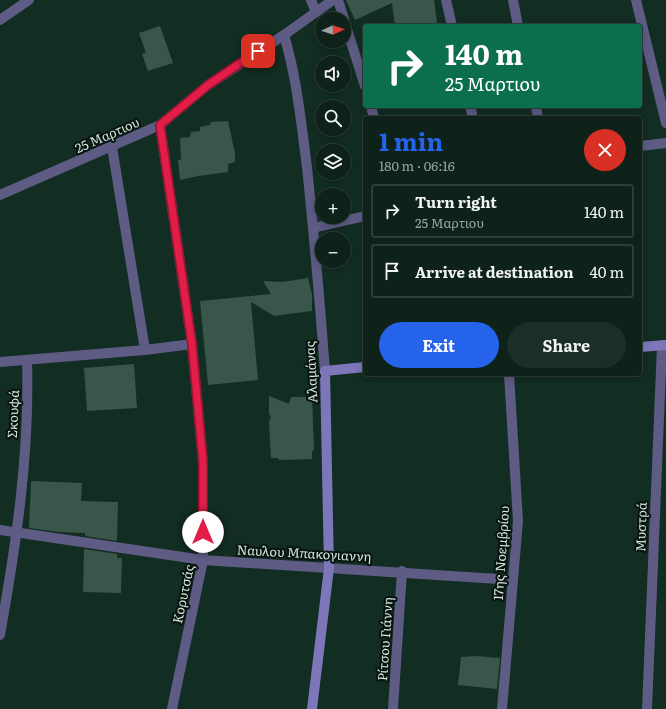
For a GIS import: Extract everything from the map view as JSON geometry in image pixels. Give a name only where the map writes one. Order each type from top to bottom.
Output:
[{"type":"street","points":[[0,20],[29,0]]},
{"type":"street","points":[[311,0],[316,12]]},
{"type":"street","name":"25 Μαρτιου","points":[[316,12],[333,0]]},
{"type":"street","points":[[338,0],[342,12]]},
{"type":"street","points":[[446,0],[452,24]]},
{"type":"street","points":[[512,0],[518,24]]},
{"type":"street","points":[[636,0],[642,24]]},
{"type":"street","name":"25 Μαρτιου","points":[[0,196],[160,125],[208,85],[315,13]]},
{"type":"street","points":[[642,25],[666,123]]},
{"type":"street","name":"Αλαμάνας","points":[[284,35],[293,64],[313,228],[325,371],[329,568],[312,709]]},
{"type":"street","points":[[351,41],[363,80]]},
{"type":"street","name":"Κορυτσάς","points":[[160,125],[192,344],[203,462],[203,560],[172,709]]},
{"type":"street","points":[[642,146],[666,143]]},
{"type":"street","points":[[112,147],[146,350]]},
{"type":"street","points":[[313,228],[363,216]]},
{"type":"street","points":[[0,362],[146,350],[192,344]]},
{"type":"street","points":[[642,347],[664,345]]},
{"type":"street","name":"Μυστρά","points":[[647,709],[664,345]]},
{"type":"street","name":"Σκουφά","points":[[0,635],[18,534],[28,395],[27,360]]},
{"type":"street","points":[[325,371],[363,367]]},
{"type":"street","name":"17ης Νοεμβρίου","points":[[502,709],[518,521],[509,376]]},
{"type":"street","name":"Ναυλου Μπακογιαννη","points":[[0,530],[18,534],[203,560],[402,571],[512,580]]},
{"type":"street","name":"Ρίτσου Γιάννη","points":[[393,709],[402,571]]},
{"type":"building","points":[[346,0],[434,0],[437,23],[395,24],[392,3],[355,20]]},
{"type":"building","points":[[160,26],[173,63],[148,71],[142,54],[146,53],[139,33]]},
{"type":"building","points":[[228,121],[235,153],[235,162],[228,164],[228,172],[180,180],[178,160],[181,160],[180,138],[190,137],[191,132],[200,131],[200,127],[210,125],[211,122]]},
{"type":"building","points":[[308,278],[312,294],[312,311],[274,316],[251,302],[258,380],[208,385],[200,301],[271,294],[263,281],[282,282]]},
{"type":"building","points":[[134,364],[137,408],[87,411],[84,368]]},
{"type":"building","points":[[269,396],[289,404],[291,397],[312,397],[314,449],[312,452],[312,459],[279,460],[278,458],[271,458],[269,422],[271,417],[269,414]]},
{"type":"building","points":[[31,481],[82,483],[81,501],[118,502],[117,541],[85,536],[85,533],[58,532],[29,528]]},
{"type":"building","points":[[84,549],[117,554],[117,558],[122,558],[121,593],[83,592]]},
{"type":"building","points":[[476,656],[500,658],[497,689],[458,685],[461,657]]},
{"type":"route","points":[[203,532],[203,462],[192,344],[160,125],[208,85],[258,51]]}]
